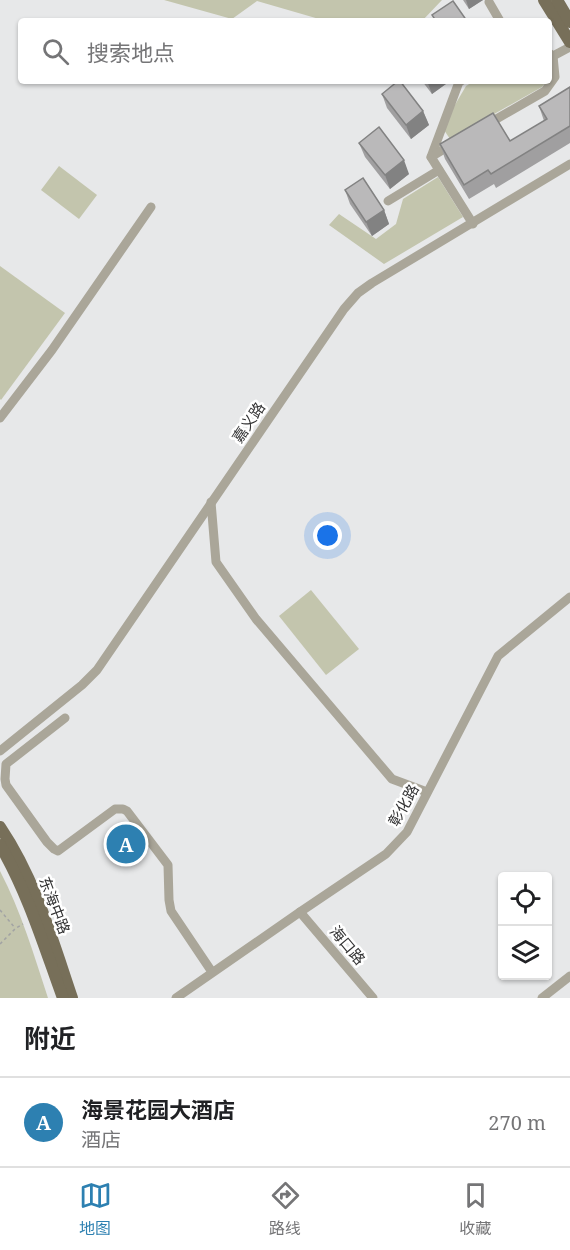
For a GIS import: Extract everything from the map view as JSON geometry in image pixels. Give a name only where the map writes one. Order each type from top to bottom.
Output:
[{"type":"main road","points":[[544,0],[570,42]]},
{"type":"main road","points":[[557,0],[570,22]]},
{"type":"main road","name":"东海中路","points":[[0,827],[33,887],[72,998]]},
{"type":"main road","name":"东海中路","points":[[0,845],[12,865],[34,918],[63,998]]},
{"type":"street","points":[[489,2],[499,18]]},
{"type":"street","points":[[552,55],[570,47]]},
{"type":"street","points":[[552,60],[555,77],[552,81]]},
{"type":"street","points":[[431,157],[458,84]]},
{"type":"street","points":[[483,127],[544,91],[550,84]]},
{"type":"street","points":[[431,157],[462,139]]},
{"type":"street","points":[[431,157],[472,224]]},
{"type":"street","name":"嘉义路","points":[[0,751],[82,685],[97,670],[352,299],[372,283],[570,164]]},
{"type":"street","points":[[388,201],[440,170]]},
{"type":"street","points":[[0,418],[52,350],[151,207]]},
{"type":"street","points":[[212,502],[216,562],[256,619],[392,778],[427,792]]},
{"type":"street","name":"彰化路","points":[[176,998],[386,854],[406,832],[498,656],[570,597]]},
{"type":"street","points":[[65,718],[6,764],[6,785],[47,843],[58,851],[115,809],[127,811],[168,865],[171,911],[212,972]]},
{"type":"street","name":"海口路","points":[[300,912],[373,998]]},
{"type":"street","points":[[542,998],[570,976]]},
{"type":"path","points":[[0,910],[16,928]]},
{"type":"path","points":[[0,944],[16,928],[34,918]]},
{"type":"green space","points":[[164,0],[442,0],[425,18],[316,18],[257,1],[233,18]]},
{"type":"green space","points":[[469,84],[544,84],[450,139],[442,127]]},
{"type":"green space","points":[[59,166],[97,195],[79,219],[41,190]]},
{"type":"green space","points":[[438,177],[463,217],[384,264],[329,225],[339,214],[376,239],[396,224],[403,199]]},
{"type":"green space","points":[[0,266],[65,313],[1,400],[0,399]]},
{"type":"green space","points":[[311,590],[359,649],[326,675],[279,616]]},
{"type":"green space","points":[[0,871],[21,917],[48,998],[0,998]]},
{"type":"building","points":[[453,1],[465,18],[434,18],[432,15]]},
{"type":"building","points":[[394,84],[402,84],[423,111],[406,125],[382,94]]},
{"type":"building","points":[[570,87],[570,126],[491,174],[488,170],[464,185],[440,144],[493,113],[510,141],[547,119],[539,106]]},
{"type":"building","points":[[379,127],[404,160],[385,175],[359,143]]},
{"type":"building","points":[[363,178],[384,210],[366,222],[345,190]]},
{"type":"place","name":"海景花园大酒店","points":[[126,844]]}]
